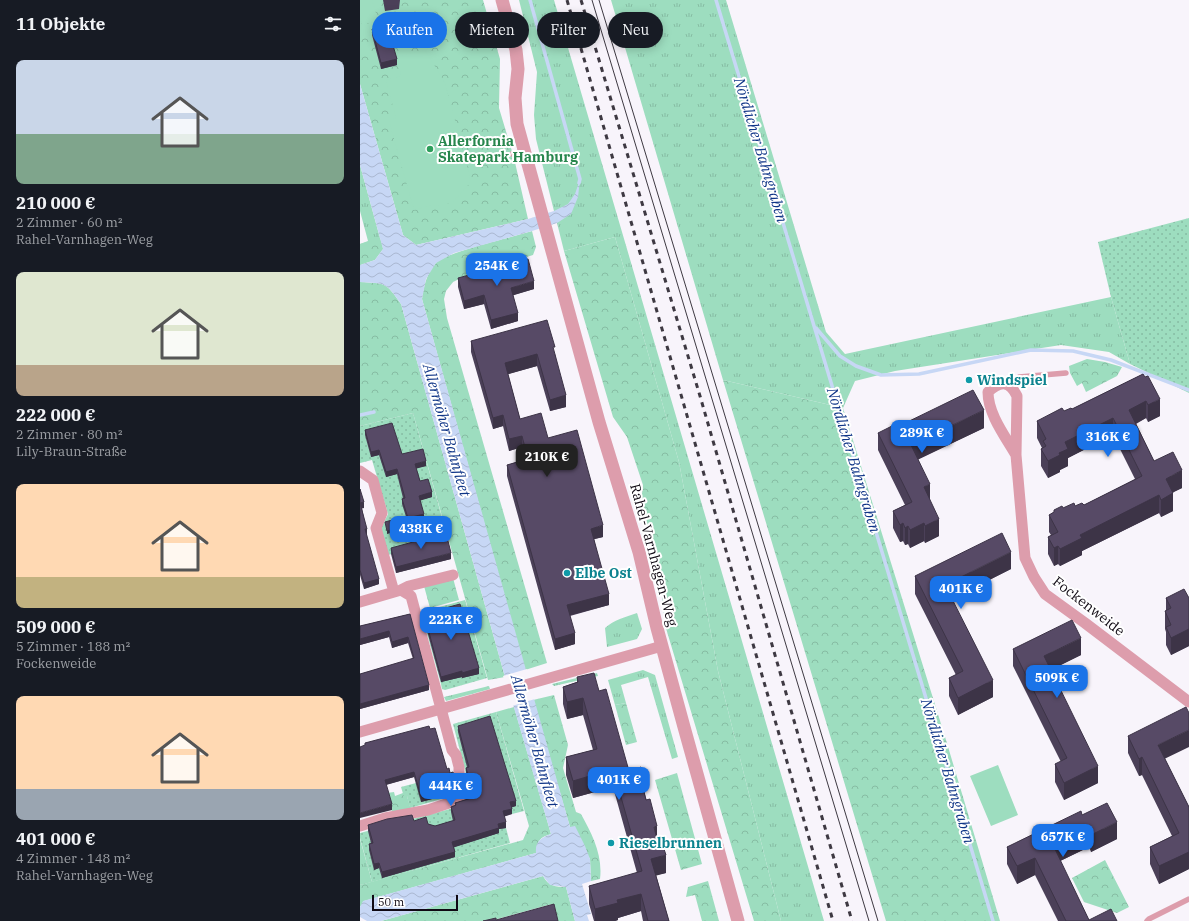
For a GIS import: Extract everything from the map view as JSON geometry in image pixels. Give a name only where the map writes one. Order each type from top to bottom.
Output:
[{"type":"street","name":"Rahel-Varnhagen-Weg","points":[[502,0],[516,50],[518,69],[515,98],[518,153],[537,199],[599,422],[639,552],[662,646],[738,921]]},
{"type":"street","name":"Fockenweide","points":[[1016,455],[1004,435],[988,402],[988,392],[995,385],[1005,384],[1009,386],[1017,396],[1016,455],[1025,558],[1034,577],[1045,594],[1189,702]]},
{"type":"street","points":[[360,471],[373,480],[382,513],[376,528],[404,591],[441,709],[452,750],[456,755],[464,791],[460,799],[428,810],[385,818],[360,826]]},
{"type":"street","points":[[360,602],[404,591],[453,575]]},
{"type":"street","points":[[360,732],[662,646]]},
{"type":"lane","points":[[1009,386],[1019,377],[1066,373]]},
{"type":"lane","points":[[1147,921],[1189,899]]},
{"type":"green space","points":[[360,0],[483,0],[486,12],[455,12],[455,48],[497,48],[500,59],[499,108],[514,158],[528,219],[416,245],[403,235],[360,84]]},
{"type":"green space","points":[[360,0],[372,0],[376,12],[372,12],[372,22],[362,25],[360,18]]},
{"type":"green space","points":[[519,0],[554,0],[558,12],[537,12],[537,48],[568,48],[824,921],[781,921],[718,671],[679,462],[615,237],[564,251],[536,139],[534,115],[537,72],[529,40],[529,12],[522,12]]},
{"type":"green space","points":[[611,0],[726,0],[826,332],[845,354],[1111,297],[1130,364],[1109,352],[1061,345],[895,371],[855,381],[843,408],[723,380],[625,48],[663,48],[663,12],[615,12]]},
{"type":"green space","points":[[429,8],[430,12],[415,12]]},
{"type":"green space","name":"Allerfornia Skatepark Hamburg","points":[[425,50],[445,83],[470,177],[469,184],[453,202],[441,206],[433,205],[414,210],[389,121],[396,118],[386,80],[401,76],[397,57]]},
{"type":"green space","points":[[360,165],[383,249],[360,265],[360,244],[368,241],[360,211]]},
{"type":"green space","points":[[1189,218],[1189,393],[1130,364],[1111,297],[1098,242]]},
{"type":"green space","points":[[532,231],[536,247],[533,255],[465,276],[453,282],[446,291],[444,299],[447,318],[547,663],[525,670],[422,299],[427,276],[435,264],[441,259],[480,245]]},
{"type":"green space","points":[[615,237],[679,462],[718,671],[781,921],[754,921],[665,625],[659,566],[641,502],[643,485],[627,437],[613,417],[564,251]]},
{"type":"green space","points":[[380,238],[383,249],[375,260],[360,265],[360,244]]},
{"type":"green space","points":[[360,282],[375,283],[388,287],[401,304],[505,677],[488,680],[413,413],[360,426]]},
{"type":"green space","points":[[1087,359],[1122,367],[1117,376],[1086,392],[1082,383],[1077,386],[1070,373],[1069,366]]},
{"type":"green space","points":[[723,380],[843,408],[946,740],[1000,921],[886,921]]},
{"type":"green space","points":[[413,413],[448,539],[388,555],[381,528],[388,514],[372,460],[360,463],[360,426]]},
{"type":"green space","points":[[453,578],[459,600],[430,608],[424,586]]},
{"type":"green space","points":[[465,600],[487,678],[445,690],[442,689],[421,612]]},
{"type":"green space","points":[[637,613],[642,629],[637,639],[607,647],[605,628],[624,617]]},
{"type":"green space","points":[[643,670],[655,675],[678,757],[672,759],[648,677],[621,685],[626,703],[615,705],[608,680]]},
{"type":"green space","points":[[597,673],[598,676],[554,686],[552,684]]},
{"type":"green space","points":[[489,686],[490,689],[446,701],[444,697]]},
{"type":"green space","points":[[554,695],[568,745],[563,768],[576,812],[581,814],[596,845],[600,862],[600,879],[591,881],[590,859],[570,827],[533,700]]},
{"type":"green space","points":[[626,703],[637,742],[626,745],[615,705]]},
{"type":"green space","points":[[514,707],[551,834],[540,840],[536,853],[364,901],[360,907],[360,885],[523,840],[529,826],[496,712]]},
{"type":"green space","points":[[496,712],[524,811],[512,814],[510,808],[471,793],[453,724]]},
{"type":"green space","points":[[998,765],[1018,815],[991,826],[970,776]]},
{"type":"green space","points":[[677,773],[702,864],[681,870],[655,780]]},
{"type":"green space","points":[[416,783],[447,790],[457,787],[457,792],[452,796],[410,808],[407,796],[404,797],[401,787]]},
{"type":"green space","points":[[394,792],[395,796],[403,793],[407,796],[411,810],[393,815],[387,793]]},
{"type":"green space","points":[[465,805],[505,824],[510,843],[372,882],[360,833]]},
{"type":"green space","points":[[360,839],[372,882],[360,885]]},
{"type":"green space","points":[[1105,860],[1129,907],[1117,913],[1084,902],[1072,878]]},
{"type":"green space","points":[[543,876],[550,884],[559,887],[566,887],[575,921],[557,921],[552,904],[490,921],[381,921]]},
{"type":"green space","points":[[708,881],[719,921],[702,921],[695,895],[686,897],[688,887]]},
{"type":"water","name":"Allermöher Bahnfleet","points":[[360,84],[403,235],[416,245],[528,219],[554,211],[568,204],[575,194],[580,179],[578,197],[571,214],[557,223],[454,253],[436,263],[426,279],[422,299],[570,827],[575,826],[590,859],[591,881],[582,884],[591,914],[587,915],[589,921],[575,921],[566,887],[550,885],[543,876],[381,921],[367,921],[360,917],[360,907],[363,901],[536,853],[539,840],[551,834],[505,677],[401,304],[388,287],[375,283],[360,282],[360,265],[375,260],[383,249],[360,165]]},
{"type":"pier","points":[[527,669],[530,674],[535,699],[512,706],[503,676]]},
{"type":"building","points":[[377,48],[394,48],[397,59],[381,63]]},
{"type":"building","points":[[528,259],[534,281],[511,288],[518,313],[491,320],[484,295],[464,301],[458,278]]},
{"type":"building","name":"Elbe Ost","points":[[547,320],[566,395],[550,400],[537,354],[505,363],[520,419],[541,413],[548,438],[577,430],[603,525],[591,529],[609,594],[567,605],[575,633],[555,639],[507,465],[528,459],[522,436],[509,439],[503,415],[493,418],[471,341]]},
{"type":"building","points":[[1143,374],[1145,377],[1148,376],[1160,399],[1148,405],[1146,401],[1129,410],[1154,461],[1173,452],[1182,470],[1166,479],[1173,493],[1161,500],[1159,495],[1080,535],[1082,538],[1060,549],[1058,546],[1054,548],[1048,537],[1058,532],[1049,515],[1054,512],[1054,510],[1074,503],[1075,506],[1082,503],[1084,505],[1142,476],[1113,418],[1065,442],[1068,449],[1059,453],[1060,455],[1048,461],[1041,449],[1046,446],[1043,441],[1046,439],[1037,421],[1062,408],[1064,411],[1071,408],[1072,409]]},
{"type":"building","points":[[973,390],[984,410],[911,445],[930,484],[924,487],[939,519],[925,526],[924,523],[910,530],[908,526],[905,528],[903,523],[900,525],[893,511],[912,502],[878,433],[894,425],[895,428]]},
{"type":"building","points":[[392,423],[402,454],[423,449],[426,461],[415,464],[420,481],[428,479],[432,492],[419,496],[424,514],[408,518],[402,499],[405,498],[397,469],[386,472],[379,450],[371,452],[365,430]]},
{"type":"building","points":[[360,489],[364,502],[360,503]]},
{"type":"building","points":[[360,503],[367,529],[365,529],[379,579],[364,583],[360,570]]},
{"type":"building","points":[[403,517],[405,526],[387,531],[385,522]]},
{"type":"building","points":[[446,533],[451,553],[396,567],[391,548]]},
{"type":"building","points":[[1002,533],[1011,552],[945,585],[993,680],[958,698],[949,678],[963,671],[915,576]]},
{"type":"building","points":[[1184,589],[1189,598],[1189,629],[1171,638],[1166,627],[1171,625],[1165,611],[1171,608],[1166,598]]},
{"type":"building","points":[[460,604],[479,668],[441,677],[423,610],[430,608],[431,612]]},
{"type":"building","points":[[410,614],[429,685],[360,704],[360,674],[414,658],[408,637],[392,642],[389,631],[360,639],[360,626]]},
{"type":"building","points":[[1072,620],[1081,638],[1044,656],[1098,766],[1064,783],[1055,764],[1067,758],[1013,649]]},
{"type":"building","points":[[594,673],[599,691],[606,689],[629,771],[641,767],[645,780],[641,781],[646,800],[650,799],[657,826],[654,827],[658,844],[662,843],[666,855],[651,859],[669,921],[648,921],[641,894],[617,900],[618,903],[595,909],[589,886],[642,871],[613,769],[573,781],[566,757],[597,749],[583,698],[567,702],[563,687],[578,682],[577,677]]},
{"type":"building","points":[[1186,707],[1189,713],[1189,730],[1158,745],[1189,807],[1189,852],[1159,866],[1150,847],[1179,833],[1142,757],[1139,759],[1128,736]]},
{"type":"building","points":[[490,716],[516,801],[510,802],[512,809],[503,811],[506,822],[498,824],[499,828],[452,842],[455,852],[382,872],[379,863],[374,864],[369,844],[373,843],[368,825],[387,819],[412,815],[414,821],[426,817],[428,824],[435,826],[455,820],[451,807],[456,805],[455,803],[475,797],[466,768],[469,767],[458,726]]},
{"type":"building","points":[[429,726],[430,729],[435,728],[447,769],[449,768],[450,773],[453,772],[456,782],[453,783],[454,787],[421,797],[414,772],[385,780],[392,804],[360,813],[360,747],[365,745],[365,743]]},
{"type":"building","points":[[1107,803],[1117,822],[1091,835],[1089,830],[1054,847],[1089,920],[1111,909],[1117,921],[1066,921],[1035,858],[1017,866],[1007,847],[1081,811],[1082,815]]},
{"type":"building","points":[[554,904],[558,921],[483,921],[496,918],[496,920]]},
{"type":"waterway","points":[[530,0],[580,179],[579,183]]},
{"type":"waterway","name":"Nördlicher Bahngraben","points":[[716,0],[993,921]]},
{"type":"waterway","points":[[816,328],[840,356],[856,366],[881,375],[919,374],[1031,350],[1073,351],[1111,360],[1189,390]]},
{"type":"waterway","points":[[360,415],[374,412]]},
{"type":"tram line","points":[[592,0],[869,921]]},
{"type":"tram line","points":[[599,0],[878,921]]},
{"type":"railway","points":[[567,0],[833,921]]},
{"type":"railway","points":[[581,0],[700,396],[852,921]]},
{"type":"place","name":"Allerfornia Skatepark Hamburg","points":[[430,149]]},
{"type":"place","name":"Windspiel","points":[[969,380]]},
{"type":"place","name":"Elbe Ost","points":[[567,573]]},
{"type":"place","name":"Rieselbrunnen","points":[[611,843]]}]
